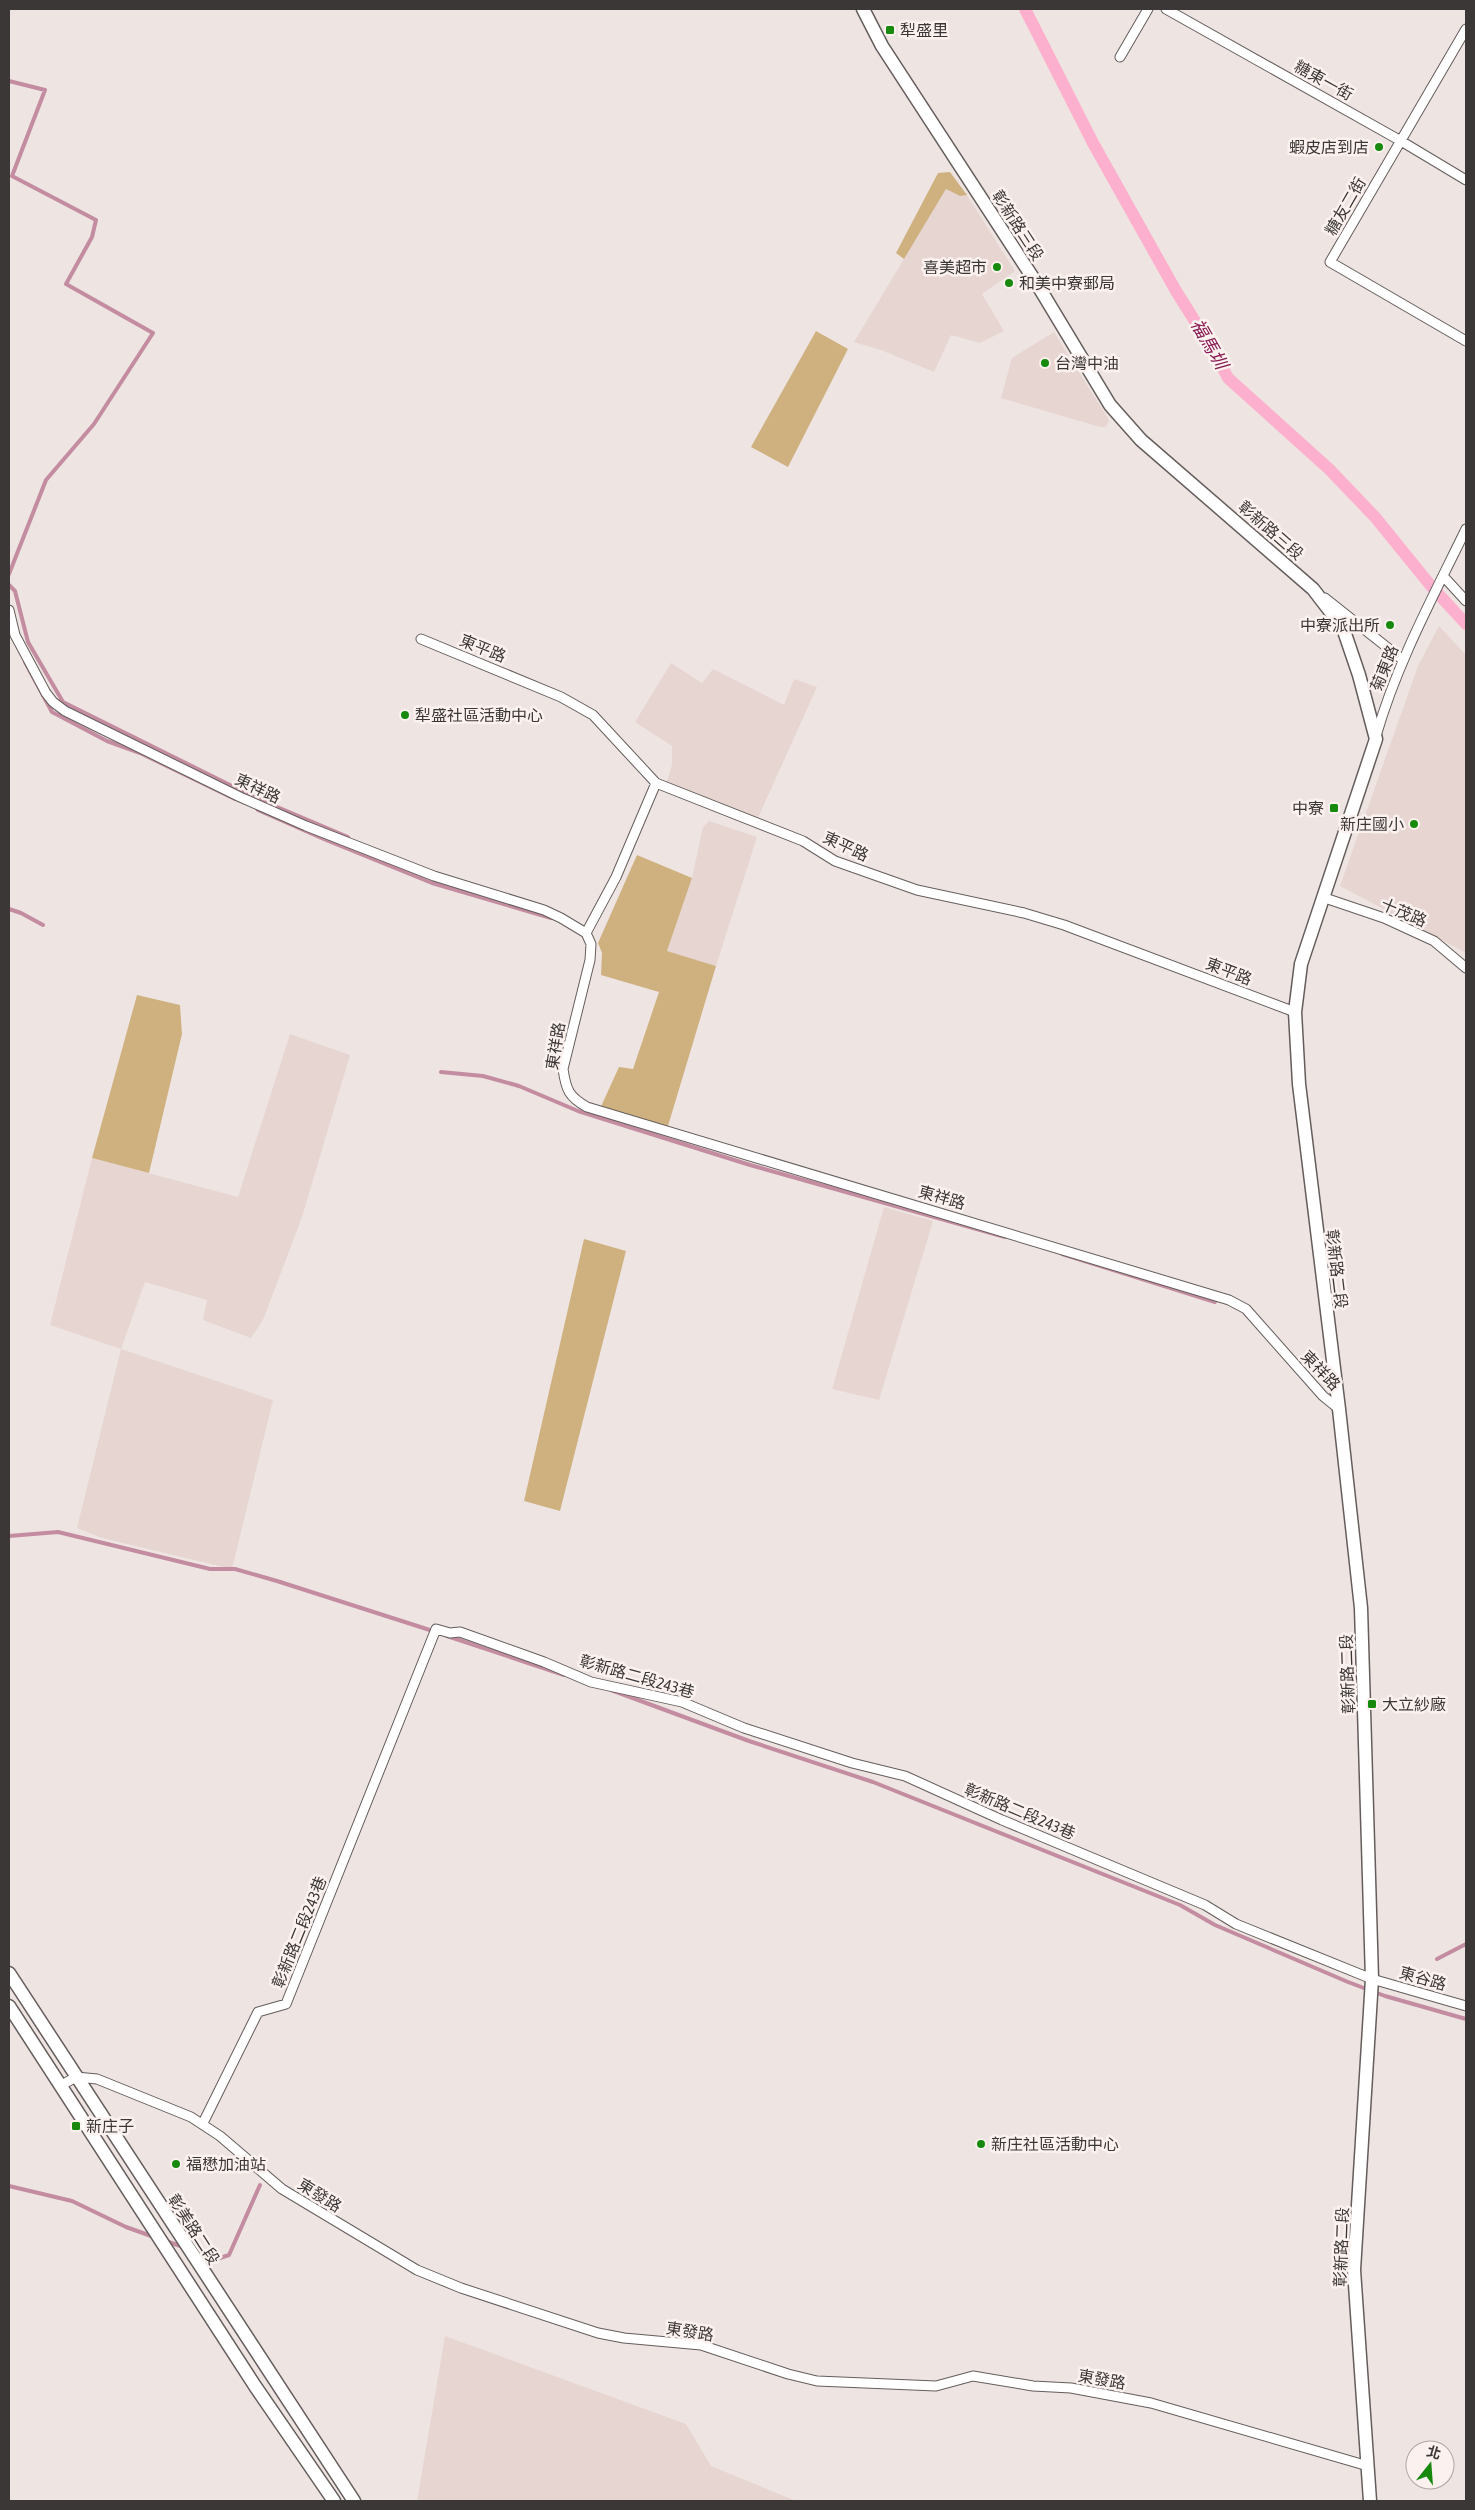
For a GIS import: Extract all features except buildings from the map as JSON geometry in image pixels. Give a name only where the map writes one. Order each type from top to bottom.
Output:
[{"type":"street","name":"彰新路三段","points":[[863,9],[882,46],[1037,284],[1110,405],[1141,440],[1313,589]]},
{"type":"street","points":[[1120,57],[1148,9]]},
{"type":"street","name":"糖東一街","points":[[1166,9],[1401,141],[1466,180]]},
{"type":"street","name":"糖友二街","points":[[1466,29],[1330,262],[1466,342]]},
{"type":"street","points":[[1466,529],[1444,577],[1466,601]]},
{"type":"street","name":"菊東路","points":[[1376,739],[1386,700],[1425,610],[1437,586],[1444,577]]},
{"type":"street","points":[[1313,589],[1403,660]]},
{"type":"street","points":[[1313,589],[1343,628],[1359,675],[1376,739]]},
{"type":"street","name":"東祥路","points":[[9,610],[15,635],[46,693],[53,702],[65,711],[240,797],[306,826],[434,876],[544,910],[586,933],[591,944],[590,960],[563,1069],[565,1084],[573,1099],[588,1107],[802,1174],[1035,1240],[1229,1300],[1246,1309],[1323,1396],[1339,1409]]},
{"type":"street","name":"東平路","points":[[421,639],[558,696],[593,715],[656,783],[803,841],[835,861],[916,890],[1024,913],[1064,925],[1295,1012]]},
{"type":"street","name":"彰新路二段","points":[[1370,2501],[1354,2270],[1372,1979],[1361,1608],[1339,1409],[1299,1084],[1295,1012],[1301,964],[1376,739]]},
{"type":"street","points":[[586,933],[616,877],[656,783]]},
{"type":"street","name":"十茂路","points":[[1322,897],[1384,918],[1434,941],[1466,968]]},
{"type":"street","name":"彰新路二段243巷","points":[[203,2123],[258,2012],[286,2004],[436,1629],[450,1633],[460,1632],[544,1662],[592,1682],[682,1702],[744,1728],[852,1763],[905,1776],[1009,1823],[1205,1905],[1236,1924],[1372,1979]]},
{"type":"street","name":"彰美路二段","points":[[9,1973],[354,2501]]},
{"type":"street","name":"東谷路","points":[[1372,1979],[1466,2006]]},
{"type":"street","points":[[9,2006],[255,2386],[334,2501]]},
{"type":"street","points":[[60,2086],[76,2077]]},
{"type":"street","name":"東發路","points":[[76,2077],[97,2079],[203,2123],[282,2189],[417,2270],[462,2288],[598,2333],[624,2338],[701,2345],[788,2374],[817,2381],[936,2386],[973,2376],[1033,2386],[1071,2388],[1151,2403],[1368,2466]]},
{"type":"shaded area","points":[[950,172],[967,195],[960,196],[946,189],[904,259],[896,253],[938,173]]},
{"type":"shaded area","points":[[946,189],[960,196],[967,195],[1015,271],[982,294],[1004,331],[980,343],[951,335],[934,372],[881,350],[854,342]]},
{"type":"shaded area","points":[[816,331],[848,349],[788,467],[751,447]]},
{"type":"shaded area","points":[[1054,332],[1109,420],[1106,427],[1100,427],[1001,398],[1012,358]]},
{"type":"shaded area","name":"新庄國小","points":[[1439,626],[1466,655],[1466,953],[1340,886],[1418,666]]},
{"type":"shaded area","points":[[671,663],[702,683],[713,669],[784,705],[794,679],[817,687],[757,820],[665,787],[672,765],[672,746],[635,722]]},
{"type":"shaded area","points":[[709,821],[757,837],[716,966],[667,951],[692,878],[703,827]]},
{"type":"shaded area","points":[[637,855],[692,878],[667,951],[716,966],[665,1136],[598,1113],[619,1067],[633,1069],[659,992],[601,975],[602,953],[598,943]]},
{"type":"shaded area","points":[[137,995],[180,1005],[182,1034],[149,1173],[92,1158]]},
{"type":"shaded area","points":[[290,1034],[350,1055],[302,1217],[263,1320],[251,1338],[203,1320],[207,1300],[145,1282],[121,1349],[50,1325],[92,1158],[238,1197]]},
{"type":"shaded area","points":[[884,1207],[933,1221],[879,1400],[832,1389]]},
{"type":"shaded area","points":[[584,1239],[626,1251],[560,1511],[524,1501]]},
{"type":"shaded area","points":[[121,1349],[273,1400],[232,1569],[102,1538],[77,1528]]},
{"type":"shaded area","points":[[445,2336],[686,2424],[711,2466],[796,2501],[417,2501]]},
{"type":"waterway","name":"福馬圳","points":[[1025,9],[1093,143],[1176,291],[1228,378],[1329,469],[1375,517],[1431,586],[1466,624]]},
{"type":"waterway","points":[[9,81],[45,90],[12,176],[96,220],[92,237],[66,284],[153,333],[94,424],[46,480],[9,574]]},
{"type":"waterway","points":[[9,585],[15,591],[28,642],[63,702],[256,798],[348,837]]},
{"type":"waterway","points":[[25,662],[52,712],[107,741],[140,753],[235,799]]},
{"type":"waterway","points":[[258,810],[432,883],[551,918]]},
{"type":"waterway","points":[[9,909],[43,925]]},
{"type":"waterway","points":[[441,1072],[483,1076],[519,1086],[578,1111],[750,1165],[1005,1237]]},
{"type":"waterway","points":[[1062,1254],[1215,1302]]},
{"type":"waterway","points":[[9,1536],[58,1532],[210,1569],[235,1569],[436,1632]]},
{"type":"waterway","points":[[447,1636],[564,1675]]},
{"type":"waterway","points":[[611,1690],[749,1741],[873,1782],[1180,1905],[1215,1925],[1348,1982],[1385,1996],[1466,2019]]},
{"type":"waterway","points":[[1437,1959],[1466,1944]]},
{"type":"waterway","points":[[194,2251],[217,2259],[229,2255],[260,2185]]},
{"type":"waterway","points":[[9,2186],[72,2201],[126,2227],[154,2237]]},
{"type":"waterway","points":[[166,2241],[183,2247]]},
{"type":"place","name":"犁盛里","points":[[890,30]]},
{"type":"place","name":"蝦皮店到店","points":[[1379,147]]},
{"type":"place","name":"喜美超市","points":[[997,267]]},
{"type":"place","name":"和美中寮郵局","points":[[1009,283]]},
{"type":"place","name":"台灣中油","points":[[1045,363]]},
{"type":"place","name":"中寮派出所","points":[[1390,625]]},
{"type":"place","name":"犁盛社區活動中心","points":[[405,715]]},
{"type":"place","name":"中寮","points":[[1334,808]]},
{"type":"place","name":"新庄國小","points":[[1414,824]]},
{"type":"place","name":"大立紗廠","points":[[1372,1704]]},
{"type":"place","name":"新庄子","points":[[76,2126]]},
{"type":"place","name":"新庄社區活動中心","points":[[981,2144]]},
{"type":"place","name":"福懋加油站","points":[[176,2164]]}]
